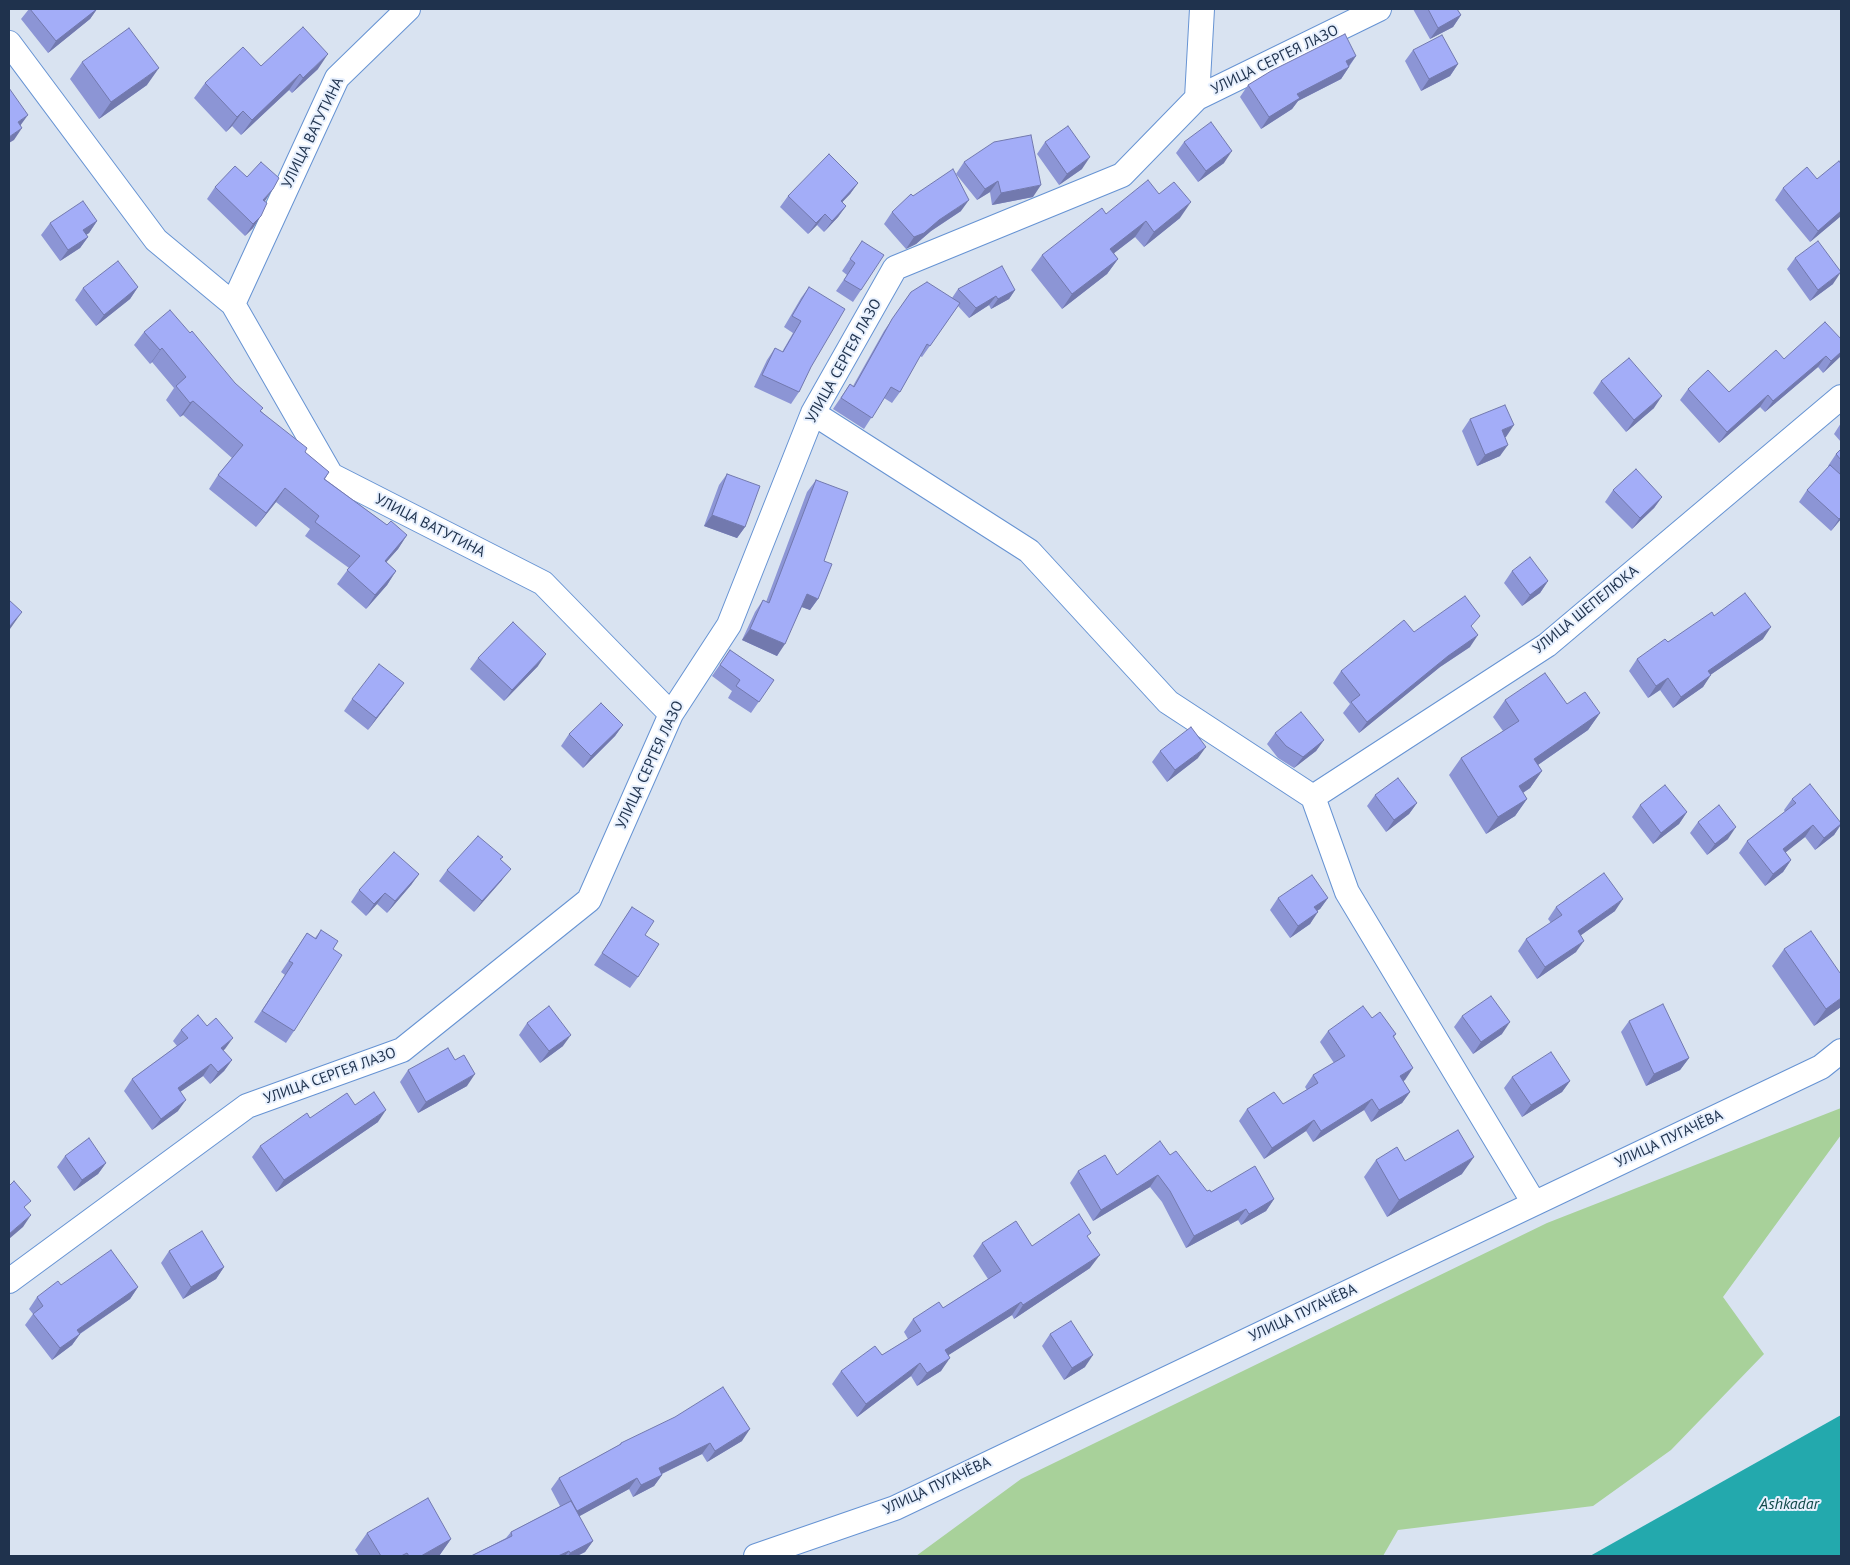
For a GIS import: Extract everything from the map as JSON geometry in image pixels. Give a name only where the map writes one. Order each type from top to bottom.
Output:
[{"type":"street","name":"УЛИЦА ВАТУТИНА","points":[[233,304],[337,78],[408,9]]},
{"type":"street","name":"УЛИЦА СЕРГЕЯ ЛАЗО","points":[[1197,98],[1202,9]]},
{"type":"street","name":"УЛИЦА СЕРГЕЯ ЛАЗО","points":[[9,1281],[247,1106],[402,1050],[589,900],[670,714],[729,625],[813,413],[895,268],[1122,175],[1197,98],[1379,9]]},
{"type":"street","name":"УЛИЦА ВАТУТИНА","points":[[9,43],[156,240],[233,304],[331,475],[543,583],[670,714]]},
{"type":"street","name":"УЛИЦА ШЕПЕЛЮКА","points":[[1313,797],[1547,645],[1841,397]]},
{"type":"street","points":[[813,413],[1029,551],[1168,702],[1313,797],[1347,892],[1534,1203]]},
{"type":"street","name":"УЛИЦА ПУГАЧЁВА","points":[[756,1556],[894,1508],[1821,1067],[1841,1051]]},
{"type":"green space","points":[[1841,1108],[1841,1135],[1723,1297],[1764,1354],[1671,1450],[1593,1506],[1398,1530],[1383,1556],[916,1556],[1021,1479],[1547,1223]]},
{"type":"water","name":"Ashkadar","points":[[1841,1415],[1841,1556],[1590,1556]]},
{"type":"building","points":[[30,9],[97,9],[56,41]]},
{"type":"building","points":[[1428,9],[1457,9],[1461,15],[1438,28]]},
{"type":"building","points":[[303,27],[328,54],[303,78],[300,74],[252,120],[243,111],[237,117],[205,83],[243,47],[261,66]]},
{"type":"building","points":[[129,28],[159,68],[111,102],[82,62]]},
{"type":"building","points":[[1345,34],[1356,56],[1346,61],[1349,67],[1297,94],[1300,98],[1269,117],[1248,85],[1271,71]]},
{"type":"building","points":[[1442,35],[1458,64],[1429,79],[1413,50]]},
{"type":"building","points":[[9,88],[28,115],[18,122],[22,128],[9,137]]},
{"type":"building","points":[[1211,122],[1232,151],[1206,171],[1184,142]]},
{"type":"building","points":[[1068,126],[1090,157],[1067,174],[1045,142]]},
{"type":"building","points":[[1031,135],[1041,185],[1001,193],[998,181],[985,189],[964,162],[994,142]]},
{"type":"building","points":[[829,154],[858,183],[841,201],[846,206],[832,221],[825,214],[816,223],[788,196]]},
{"type":"building","points":[[1839,161],[1841,164],[1841,211],[1818,231],[1783,188],[1807,167],[1817,179]]},
{"type":"building","points":[[261,162],[279,178],[273,189],[263,200],[267,203],[261,216],[253,224],[215,187],[235,166],[247,177]]},
{"type":"building","points":[[953,169],[969,200],[939,220],[924,233],[914,237],[892,212],[911,194],[913,196]]},
{"type":"building","points":[[1148,180],[1159,194],[1174,182],[1191,202],[1154,232],[1146,221],[1110,249],[1118,259],[1072,294],[1042,255],[1102,208],[1106,214]]},
{"type":"building","points":[[83,201],[97,221],[83,230],[88,237],[68,250],[50,223]]},
{"type":"building","points":[[862,241],[884,255],[861,290],[844,280],[855,263],[850,259]]},
{"type":"building","points":[[1818,241],[1841,272],[1818,290],[1795,258]]},
{"type":"building","points":[[118,261],[138,287],[104,315],[83,288]]},
{"type":"building","points":[[1002,266],[1015,290],[998,299],[996,296],[976,308],[958,289]]},
{"type":"building","points":[[927,282],[960,303],[930,346],[927,344],[900,392],[891,387],[872,418],[841,398],[850,384],[854,387],[892,319],[911,292]]},
{"type":"building","points":[[809,287],[845,309],[811,367],[799,392],[762,375],[775,348],[783,352],[801,321],[792,316]]},
{"type":"building","points":[[170,310],[190,333],[192,331],[235,383],[263,408],[260,411],[307,448],[305,452],[329,472],[324,479],[387,525],[391,521],[407,535],[385,561],[396,571],[375,595],[347,570],[360,556],[315,522],[319,516],[285,488],[266,513],[218,475],[243,445],[193,401],[190,403],[176,386],[186,377],[162,348],[160,350],[144,332]]},
{"type":"building","points":[[1825,322],[1841,339],[1841,352],[1831,361],[1826,356],[1773,401],[1768,395],[1727,432],[1688,389],[1708,370],[1729,392],[1776,350],[1784,359]]},
{"type":"building","points":[[1629,358],[1662,396],[1634,420],[1601,381]]},
{"type":"building","points":[[1505,405],[1514,425],[1502,430],[1508,445],[1485,455],[1470,419]]},
{"type":"building","points":[[1841,449],[1841,460],[1836,454]]},
{"type":"building","points":[[1830,465],[1841,475],[1841,517],[1839,519],[1807,490]]},
{"type":"building","points":[[1636,469],[1662,497],[1640,518],[1613,490]]},
{"type":"building","points":[[727,474],[760,486],[745,527],[712,515]]},
{"type":"building","points":[[816,480],[848,492],[824,561],[832,564],[818,599],[807,594],[785,644],[750,629],[763,600],[769,603]]},
{"type":"building","points":[[1530,557],[1548,581],[1530,595],[1512,571]]},
{"type":"building","points":[[1745,593],[1771,627],[1708,671],[1711,675],[1681,697],[1668,678],[1656,686],[1637,659],[1665,639],[1668,642],[1712,612],[1714,616]]},
{"type":"building","points":[[1465,596],[1480,616],[1471,626],[1478,635],[1448,656],[1367,722],[1351,702],[1360,695],[1341,671],[1404,620],[1414,632]]},
{"type":"building","points":[[9,600],[22,612],[9,627]]},
{"type":"building","points":[[513,622],[546,654],[512,690],[478,658]]},
{"type":"building","points":[[730,650],[774,680],[759,702],[736,686],[740,680],[720,665]]},
{"type":"building","points":[[379,664],[404,683],[376,718],[352,699]]},
{"type":"building","points":[[1545,673],[1567,704],[1585,692],[1600,713],[1534,759],[1542,771],[1519,786],[1527,799],[1498,817],[1461,758],[1519,721],[1505,700]]},
{"type":"building","points":[[601,703],[623,725],[591,756],[569,734]]},
{"type":"building","points":[[1301,712],[1324,740],[1303,757],[1286,746],[1275,733]]},
{"type":"building","points":[[1191,727],[1206,747],[1175,770],[1160,751]]},
{"type":"building","points":[[1398,778],[1417,803],[1394,820],[1375,795]]},
{"type":"building","points":[[1810,784],[1841,824],[1824,838],[1813,825],[1783,849],[1791,860],[1773,874],[1747,841],[1796,803],[1792,799]]},
{"type":"building","points":[[1665,785],[1687,812],[1661,833],[1640,805]]},
{"type":"building","points":[[1719,805],[1736,827],[1715,844],[1698,822]]},
{"type":"building","points":[[478,836],[503,857],[500,859],[511,869],[482,901],[447,870]]},
{"type":"building","points":[[394,852],[419,874],[395,901],[385,893],[374,904],[359,890]]},
{"type":"building","points":[[1604,873],[1623,899],[1578,931],[1584,941],[1545,967],[1526,939],[1562,915],[1556,907]]},
{"type":"building","points":[[1312,875],[1328,898],[1314,907],[1318,912],[1298,926],[1278,898]]},
{"type":"building","points":[[632,907],[654,921],[645,935],[659,944],[638,977],[602,953]]},
{"type":"building","points":[[321,930],[338,941],[333,949],[342,955],[294,1031],[262,1011],[293,963],[289,961],[307,933],[316,939]]},
{"type":"building","points":[[1811,931],[1841,972],[1841,998],[1826,1009],[1784,949]]},
{"type":"building","points":[[1491,996],[1510,1022],[1481,1042],[1462,1016]]},
{"type":"building","points":[[1663,1004],[1689,1058],[1654,1074],[1629,1021]]},
{"type":"building","points":[[549,1006],[571,1035],[549,1051],[527,1023]]},
{"type":"building","points":[[1363,1006],[1372,1018],[1380,1012],[1396,1034],[1393,1036],[1413,1068],[1400,1076],[1410,1092],[1379,1110],[1372,1099],[1321,1131],[1314,1120],[1272,1148],[1247,1109],[1274,1092],[1283,1104],[1318,1083],[1313,1075],[1345,1056],[1328,1031]]},
{"type":"building","points":[[198,1015],[207,1026],[216,1018],[233,1038],[221,1048],[232,1060],[218,1072],[211,1064],[178,1088],[186,1100],[161,1119],[132,1079],[188,1038],[181,1030]]},
{"type":"building","points":[[448,1048],[455,1060],[464,1055],[475,1074],[426,1102],[408,1070]]},
{"type":"building","points":[[1551,1052],[1570,1081],[1531,1105],[1512,1077]]},
{"type":"building","points":[[374,1092],[386,1110],[284,1180],[260,1146],[307,1113],[310,1118],[347,1093],[355,1105]]},
{"type":"building","points":[[1458,1130],[1474,1157],[1399,1200],[1376,1160],[1397,1147],[1405,1161]]},
{"type":"building","points":[[89,1138],[106,1163],[82,1180],[65,1156]]},
{"type":"building","points":[[1160,1141],[1170,1155],[1176,1151],[1207,1191],[1210,1190],[1211,1192],[1255,1166],[1274,1199],[1249,1214],[1246,1209],[1194,1236],[1170,1191],[1158,1175],[1101,1210],[1078,1171],[1105,1155],[1117,1175]]},
{"type":"building","points":[[14,1181],[31,1201],[24,1207],[31,1215],[9,1234],[9,1186]]},
{"type":"building","points":[[1079,1214],[1091,1233],[1087,1236],[1100,1255],[1023,1305],[1021,1302],[945,1350],[950,1358],[927,1373],[920,1363],[866,1404],[841,1371],[875,1346],[882,1355],[921,1331],[913,1319],[939,1302],[943,1308],[1001,1271],[982,1243],[1016,1221],[1032,1246]]},
{"type":"building","points":[[202,1231],[224,1267],[191,1287],[169,1251]]},
{"type":"building","points":[[111,1250],[138,1287],[77,1330],[80,1334],[60,1348],[33,1314],[43,1306],[37,1297],[58,1281],[61,1285]]},
{"type":"building","points":[[1071,1321],[1093,1355],[1072,1368],[1050,1334]]},
{"type":"building","points":[[723,1387],[750,1429],[715,1451],[710,1443],[659,1468],[662,1475],[641,1485],[637,1478],[577,1511],[559,1478],[621,1443],[675,1417]]},
{"type":"building","points":[[428,1498],[451,1539],[421,1556],[409,1556],[407,1553],[401,1556],[381,1556],[367,1533]]},
{"type":"building","points":[[571,1501],[593,1541],[570,1553],[569,1551],[558,1556],[471,1556],[512,1536],[511,1532]]}]
